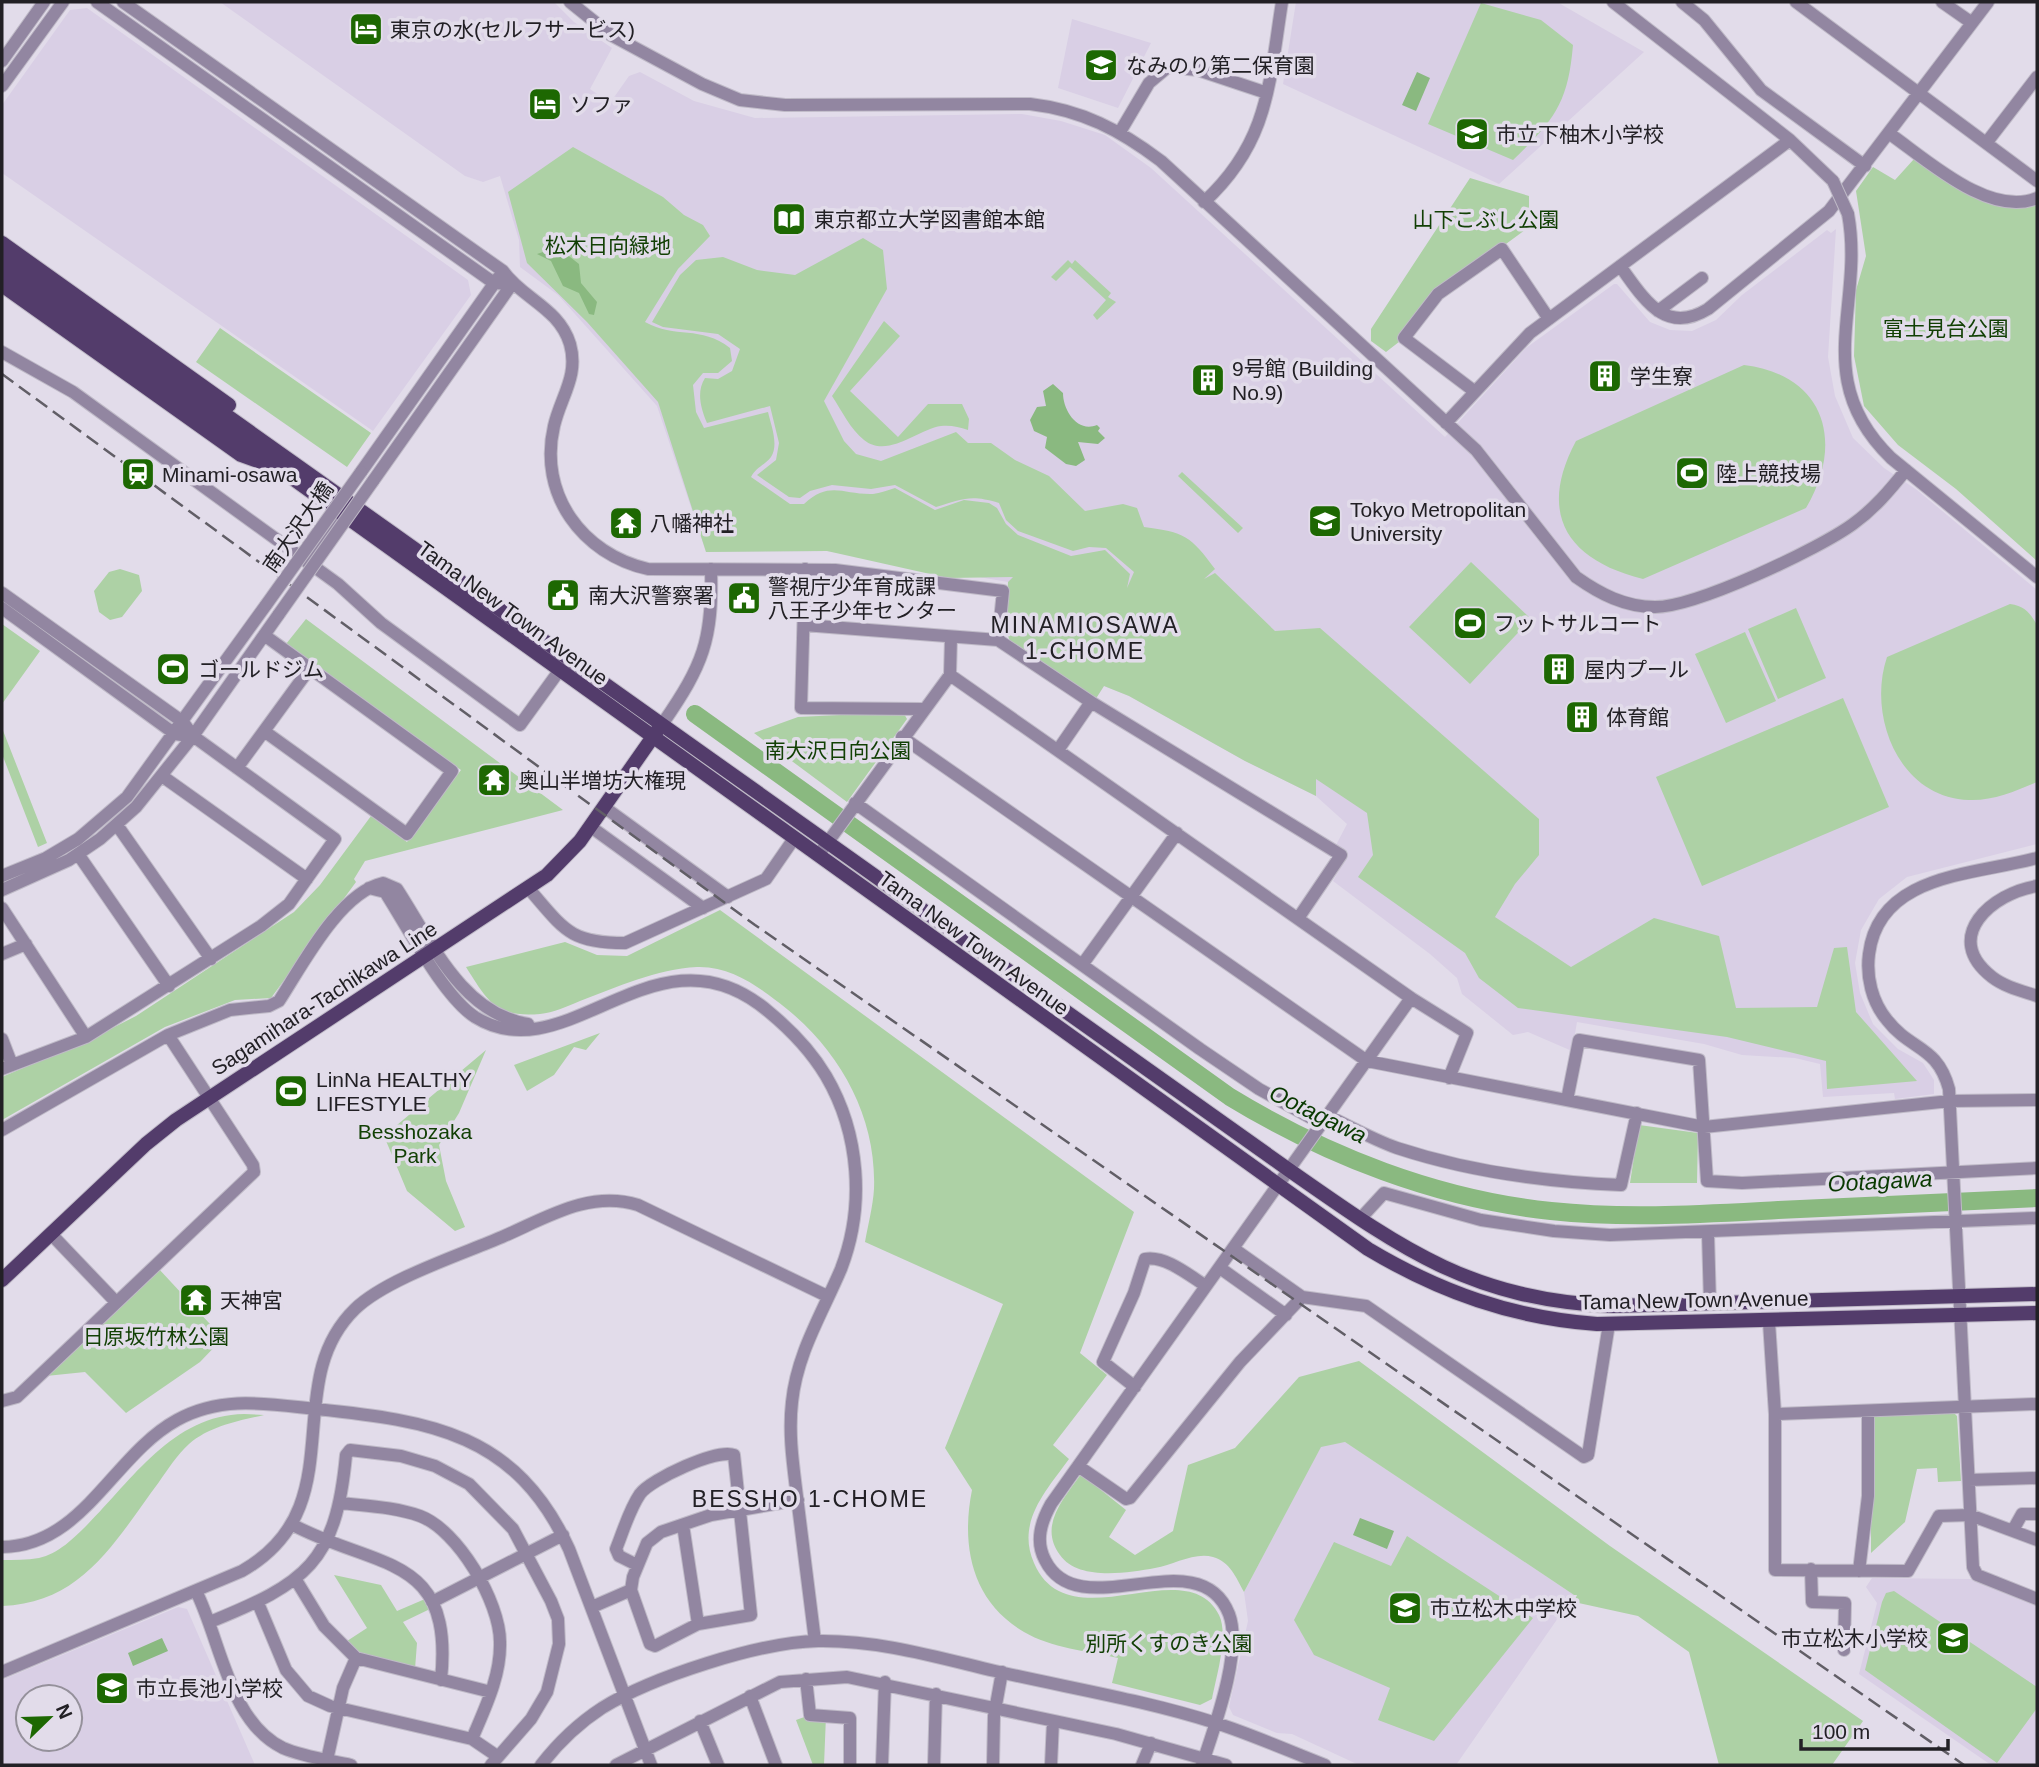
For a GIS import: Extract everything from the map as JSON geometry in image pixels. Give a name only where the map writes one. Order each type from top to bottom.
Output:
[{"type":"main road","points":[[2,243],[258,425],[281,452]]},
{"type":"main road","name":"Tama New Town Avenue","points":[[2,256],[1289,1170],[1360,1219],[1436,1265],[1485,1285],[1563,1304],[1710,1304],[2037,1294]]},
{"type":"main road","name":"Tama New Town Avenue","points":[[2,270],[793,840],[1368,1249],[1450,1292],[1499,1309],[1544,1319],[1609,1324],[1769,1322],[2037,1313]]},
{"type":"main road","points":[[2,285],[241,455],[272,466]]},
{"type":"main road","name":"Sagamihara-Tachikawa Line","points":[[2,1280],[152,1139],[209,1098],[529,889],[562,862],[591,827],[663,723]]},
{"type":"street","points":[[2,61],[44,2]]},
{"type":"street","points":[[2,86],[63,2]]},
{"type":"street","points":[[97,2],[494,283],[512,284]]},
{"type":"street","points":[[123,2],[503,271],[512,284],[554,315],[569,342],[573,372],[553,428],[551,455],[555,489],[571,521],[594,545],[636,566],[661,570],[805,569],[1003,591],[998,640]]},
{"type":"street","points":[[570,2],[611,36],[719,93],[753,103],[1030,104],[1065,110],[1120,132],[1161,161],[1492,467],[1576,577],[1598,592],[1640,606],[1670,606],[1693,600],[1815,548],[1866,514],[1906,470]]},
{"type":"street","points":[[1204,202],[1251,146],[1262,118],[1282,2]]},
{"type":"street","points":[[1613,2],[1790,140],[1833,181],[1848,214],[1852,251],[1843,355],[1848,387],[1868,432],[1906,470],[2037,576]]},
{"type":"street","points":[[1682,2],[1704,20],[1761,89],[1865,166]]},
{"type":"street","points":[[1796,2],[2037,181]]},
{"type":"street","points":[[1942,2],[1972,23]]},
{"type":"street","points":[[1620,266],[1658,311],[1680,318],[1708,309],[1829,211],[1890,134],[1987,2]]},
{"type":"street","points":[[1120,132],[1149,83],[1168,67],[1198,71],[1267,93]]},
{"type":"street","points":[[1987,142],[2036,81]]},
{"type":"street","points":[[1890,134],[1937,167],[1996,200],[2007,204],[2037,198]]},
{"type":"street","points":[[1446,423],[1513,349],[1549,319],[1790,140]]},
{"type":"street","points":[[1474,391],[1404,338],[1438,294],[1502,249],[1549,319]]},
{"type":"street","name":"南大沢大橋","points":[[2,876],[60,850],[110,814],[139,784],[503,271]]},
{"type":"street","points":[[1658,311],[1702,278]]},
{"type":"street","name":"南大沢大橋","points":[[2,890],[46,872],[78,854],[117,825],[162,776],[512,284]]},
{"type":"street","points":[[2,352],[73,392],[307,562],[381,623],[520,725],[559,671]]},
{"type":"street","points":[[307,562],[341,515]]},
{"type":"street","points":[[663,723],[692,680],[703,655],[712,606],[711,569]]},
{"type":"street","points":[[805,569],[801,708],[922,709]]},
{"type":"street","points":[[2,593],[183,722],[193,736],[335,839],[289,904],[211,960],[86,1037],[7,1067],[2,1040]]},
{"type":"street","points":[[2,608],[175,734],[193,736]]},
{"type":"street","points":[[804,625],[998,640],[1091,702],[1341,855],[1298,917]]},
{"type":"street","points":[[264,635],[452,771],[407,834],[264,731]]},
{"type":"street","points":[[818,856],[922,709],[950,675],[951,637]]},
{"type":"street","points":[[237,768],[310,668]]},
{"type":"street","points":[[950,675],[1411,998],[1467,1033],[1449,1078]]},
{"type":"street","points":[[1058,750],[1091,702]]},
{"type":"street","points":[[902,737],[1367,1061],[1703,1127],[1950,1101],[2037,1100]]},
{"type":"street","points":[[162,776],[307,879]]},
{"type":"street","points":[[853,806],[1240,1076],[1322,1124],[1396,1147],[1493,1172],[1554,1182],[1621,1185],[1637,1113]]},
{"type":"street","points":[[604,807],[728,897]]},
{"type":"street","points":[[117,825],[211,960]]},
{"type":"street","points":[[591,827],[703,908]]},
{"type":"street","points":[[1082,965],[1177,833]]},
{"type":"street","points":[[529,889],[568,934],[601,943],[625,943],[766,879],[793,840]]},
{"type":"street","points":[[78,854],[169,986]]},
{"type":"street","points":[[2037,860],[1920,886],[1896,902],[1886,912],[1871,943],[1870,985],[1881,1012],[1895,1030],[1938,1062],[1945,1077],[1950,1101],[1973,1567],[1977,1575],[2037,1599]]},
{"type":"street","points":[[2037,886],[2012,892],[1985,909],[1972,934],[1973,949],[1979,963],[1991,976],[2004,984],[2037,996]]},
{"type":"street","points":[[2,1130],[168,1035],[230,1010],[269,1006],[279,1001],[331,923],[369,888],[385,892],[432,952],[454,998],[486,1023],[512,1030],[530,1031],[657,985],[700,979],[743,993],[794,1034],[816,1060],[836,1094],[854,1159],[854,1221],[845,1256],[802,1354],[794,1386],[790,1440],[815,1641]]},
{"type":"street","points":[[2,908],[86,1037]]},
{"type":"street","points":[[2,954],[26,944]]},
{"type":"street","points":[[1203,1762],[1216,1723],[1232,1636],[1229,1616],[1216,1595],[1206,1588],[1187,1582],[1083,1587],[1058,1577],[1045,1562],[1040,1543],[1044,1518],[1078,1465],[1411,998]]},
{"type":"street","points":[[2,1401],[17,1397],[115,1301],[254,1172],[168,1035]]},
{"type":"street","points":[[1567,1100],[1579,1040],[1699,1060],[1707,1181],[1742,1183],[2037,1168]]},
{"type":"street","points":[[1360,1219],[1384,1193],[1481,1220],[1555,1231],[1610,1235],[1708,1233],[1956,1217],[2037,1218]]},
{"type":"street","points":[[2,1672],[196,1591],[256,1563],[269,1554],[293,1525],[306,1491],[327,1352],[338,1330],[354,1310],[385,1289],[585,1202],[619,1201],[638,1205],[827,1296]]},
{"type":"street","points":[[1708,1233],[1710,1304]]},
{"type":"street","points":[[51,1234],[115,1301]]},
{"type":"street","points":[[1234,1249],[1302,1297],[1366,1306],[1584,1457],[1588,1455],[1609,1324]]},
{"type":"street","points":[[1135,1387],[1103,1362],[1134,1293],[1145,1259],[1154,1258],[1177,1267],[1206,1286]]},
{"type":"street","points":[[1220,1268],[1286,1315]]},
{"type":"street","points":[[1078,1465],[1126,1499],[1130,1499],[1240,1362],[1302,1297]]},
{"type":"street","points":[[1769,1322],[1774,1414],[1775,1570],[1909,1571],[1939,1516],[1970,1515],[2037,1540]]},
{"type":"street","points":[[2,1546],[34,1543],[57,1532],[148,1440],[193,1412],[236,1402],[414,1420],[469,1441],[521,1478],[543,1503],[563,1535],[651,1765]]},
{"type":"street","points":[[1774,1414],[2037,1404]]},
{"type":"street","points":[[1859,1571],[1868,1496],[1868,1412]]},
{"type":"street","points":[[210,1622],[258,1603],[296,1580],[326,1542],[341,1503],[345,1455],[350,1450],[401,1456],[435,1466],[469,1485],[513,1530],[527,1553],[555,1610],[559,1644],[542,1705],[494,1760],[472,1739],[339,1708],[316,1700],[294,1682],[258,1603]]},
{"type":"street","points":[[637,1565],[619,1556],[616,1549],[640,1493],[656,1480],[716,1454],[730,1453],[734,1455],[741,1508],[753,1612],[751,1615],[698,1624],[655,1646],[650,1644],[631,1590],[637,1565],[646,1543],[654,1535],[741,1508],[798,1500]]},
{"type":"street","points":[[1969,1480],[2037,1478]]},
{"type":"street","points":[[341,1503],[399,1510],[422,1517],[441,1529],[465,1554],[496,1620],[500,1641],[491,1692],[472,1739]]},
{"type":"street","points":[[2013,1530],[2022,1514],[2037,1514]]},
{"type":"street","points":[[293,1525],[326,1542],[402,1568],[412,1575],[432,1602],[442,1630],[444,1651],[440,1680]]},
{"type":"street","points":[[683,1525],[698,1624]]},
{"type":"street","points":[[432,1602],[563,1535]]},
{"type":"street","points":[[1811,1569],[1812,1602],[1845,1603],[1844,1650]]},
{"type":"street","points":[[296,1580],[324,1626],[356,1658],[491,1692]]},
{"type":"street","points":[[592,1607],[631,1590]]},
{"type":"street","points":[[196,1591],[210,1622],[232,1686],[252,1724],[283,1748],[351,1765]]},
{"type":"street","points":[[541,1765],[575,1729],[625,1696],[726,1657],[815,1641],[882,1645],[1216,1723],[1325,1765]]},
{"type":"street","points":[[327,1760],[339,1708],[356,1658]]},
{"type":"street","points":[[993,1765],[996,1708],[1002,1672]]},
{"type":"street","points":[[616,1765],[780,1682],[846,1677],[885,1682],[1151,1742],[1203,1762],[1226,1765]]},
{"type":"street","points":[[806,1679],[810,1715],[850,1718],[850,1765]]},
{"type":"street","points":[[882,1765],[885,1682]]},
{"type":"street","points":[[934,1765],[936,1694]]},
{"type":"street","points":[[750,1696],[776,1765]]},
{"type":"street","points":[[700,1721],[718,1765]]},
{"type":"street","points":[[1051,1765],[1053,1721]]},
{"type":"street","points":[[1142,1765],[1151,1742]]},
{"type":"shaded area","name":"Tokyo Metropolitan University","points":[[220,2],[554,2],[574,22],[612,48],[590,89],[610,103],[629,76],[640,72],[694,101],[755,118],[1022,114],[1061,121],[1105,135],[1151,168],[1445,437],[1526,348],[1614,284],[1617,284],[1650,322],[1670,330],[1692,331],[1716,320],[1742,295],[1827,230],[1831,233],[1836,229],[1828,357],[1835,396],[1853,438],[1884,468],[1917,490],[2037,590],[2037,844],[1907,877],[1879,899],[1861,930],[1855,963],[1860,993],[1873,1024],[1898,1049],[1923,1063],[1934,1080],[1934,1094],[1895,1099],[1894,1093],[1823,1097],[1820,1064],[1795,1058],[1742,1055],[1704,1044],[1577,1022],[1572,1051],[1528,1032],[1513,1035],[1462,994],[1457,978],[1430,954],[1333,881],[1347,856],[1335,847],[1347,824],[1316,796],[1245,761],[1129,696],[1104,686],[1095,700],[1006,631],[1008,582],[827,551],[706,552],[657,406],[558,295],[520,267],[519,240],[500,176],[483,182],[465,176]]},
{"type":"shaded area","name":"市立下柚木小学校","points":[[1296,2],[1557,2],[1644,52],[1499,184],[1283,84]]},
{"type":"shaded area","points":[[87,8],[468,280],[471,295],[373,431],[2,173],[2,105],[70,10]]},
{"type":"shaded area","name":"なみのり第二保育園","points":[[1072,19],[1151,43],[1118,108],[1058,88]]},
{"type":"shaded area","points":[[1417,72],[1430,78],[1416,111],[1402,105]]},
{"type":"shaded area","points":[[549,250],[565,253],[579,264],[581,283],[597,302],[594,315],[589,314],[579,293],[563,286],[551,261],[537,254]]},
{"type":"shaded area","points":[[1053,384],[1063,393],[1072,418],[1083,426],[1097,425],[1100,428],[1098,431],[1105,438],[1098,444],[1078,442],[1085,460],[1076,466],[1066,464],[1045,448],[1047,437],[1034,431],[1030,420],[1037,407],[1046,406],[1043,391]]},
{"type":"shaded area","name":"市立松木中学校","points":[[1345,1442],[1574,1595],[1456,1765],[1359,1765],[1292,1734],[1277,1733],[1233,1715],[1229,1707],[1248,1621],[1244,1592],[1321,1446]]},
{"type":"shaded area","points":[[1360,1518],[1394,1531],[1387,1549],[1353,1535]]},
{"type":"shaded area","name":"市立松木小学校","points":[[1872,1578],[1971,1579],[2037,1603],[2037,1765],[1991,1765],[1859,1674],[1877,1603],[1866,1587]]},
{"type":"shaded area","name":"市立長池小学校","points":[[178,1607],[187,1609],[255,1765],[2,1765],[2,1680]]},
{"type":"shaded area","points":[[162,1638],[168,1651],[133,1666],[128,1653]]},
{"type":"green space","points":[[1481,3],[1541,20],[1573,45],[1563,97],[1549,122],[1513,160],[1428,124]]},
{"type":"green space","name":"松木日向緑地","points":[[573,147],[663,197],[684,215],[703,225],[710,236],[678,269],[645,322],[667,330],[709,337],[730,348],[732,361],[718,373],[703,373],[693,385],[696,412],[704,428],[768,412],[774,435],[773,452],[769,460],[751,477],[790,504],[804,504],[822,492],[837,490],[873,494],[895,488],[935,510],[964,500],[989,503],[997,508],[1006,524],[1018,535],[1071,556],[1105,550],[1130,574],[1127,588],[1134,572],[1106,548],[1089,547],[1073,551],[1018,531],[1006,520],[999,503],[989,500],[967,499],[936,507],[895,485],[871,489],[832,485],[810,491],[800,498],[789,497],[757,475],[776,460],[779,443],[770,406],[707,423],[700,400],[702,383],[705,378],[718,379],[732,371],[740,349],[718,334],[663,327],[652,322],[680,275],[696,260],[723,257],[757,270],[795,275],[863,238],[883,250],[887,289],[824,401],[844,441],[856,454],[881,461],[956,432],[968,443],[991,443],[1015,460],[1049,476],[1085,511],[1123,504],[1137,508],[1144,527],[1169,531],[1193,543],[1215,569],[1204,579],[1215,573],[1275,631],[1320,628],[1539,819],[1539,855],[1515,884],[1495,917],[1571,967],[1654,918],[1719,936],[1736,1008],[1817,1007],[1834,948],[1847,947],[1856,1012],[1917,1081],[1827,1089],[1826,1061],[1727,1037],[1518,1008],[1479,978],[1465,953],[1358,877],[1373,855],[1367,813],[1316,779],[1316,796],[1245,761],[1129,696],[1104,686],[1095,700],[1010,641],[1006,631],[1008,582],[1013,577],[948,578],[827,551],[706,552],[658,402],[587,322],[527,263],[508,192]]},
{"type":"green space","name":"富士見台公園","points":[[1914,159],[1971,196],[1984,201],[1999,205],[2037,205],[2037,561],[1956,489],[1898,445],[1864,406],[1854,356],[1856,290],[1866,256],[1856,191],[1873,167],[1895,180]]},
{"type":"green space","name":"山下こぶし公園","points":[[1470,178],[1529,196],[1529,227],[1438,294],[1404,338],[1386,352],[1371,341],[1371,329]]},
{"type":"green space","points":[[1068,260],[1072,264],[1075,260],[1111,293],[1108,297],[1116,302],[1097,320],[1093,315],[1106,300],[1070,267],[1056,281],[1051,277]]},
{"type":"green space","points":[[884,321],[900,336],[850,391],[898,437],[928,404],[962,404],[969,419],[968,430],[941,426],[893,445],[883,446],[873,445],[854,431],[832,396]]},
{"type":"green space","points":[[220,328],[371,433],[347,467],[196,362]]},
{"type":"green space","name":"陸上競技場","points":[[1744,365],[1772,371],[1793,382],[1809,397],[1820,416],[1825,436],[1824,459],[1818,483],[1806,508],[1643,579],[1617,571],[1595,560],[1578,546],[1566,530],[1560,512],[1559,491],[1576,441]]},
{"type":"green space","points":[[1182,472],[1243,528],[1238,533],[1178,476]]},
{"type":"green space","name":"フットサルコート","points":[[1471,562],[1531,619],[1470,684],[1409,627]]},
{"type":"green space","points":[[120,569],[139,575],[142,591],[122,617],[110,620],[99,612],[94,591],[109,572]]},
{"type":"green space","points":[[2010,604],[2020,606],[2037,625],[2037,782],[1987,799],[1969,800],[1945,796],[1924,785],[1907,769],[1894,750],[1886,728],[1882,704],[1882,680],[1887,657]]},
{"type":"green space","points":[[1796,608],[1826,678],[1778,699],[1748,629]]},
{"type":"green space","points":[[306,619],[563,810],[365,861],[354,879],[356,882],[271,998],[235,1000],[165,1027],[2,1120],[2,1077],[89,1040],[136,1016],[294,912],[320,885],[371,816],[407,842],[461,770],[286,644]]},
{"type":"green space","points":[[2,624],[40,651],[2,704]]},
{"type":"green space","points":[[1745,632],[1776,701],[1726,723],[1695,654]]},
{"type":"green space","points":[[1843,698],[1889,807],[1702,886],[1656,777]]},
{"type":"green space","name":"南大沢日向公園","points":[[903,712],[907,719],[847,802],[754,733],[798,717]]},
{"type":"green space","points":[[2,728],[47,843],[38,847],[2,754]]},
{"type":"green space","name":"別所くすのき公園","points":[[720,910],[1134,1212],[1080,1353],[1107,1375],[1053,1445],[1069,1459],[1036,1508],[1031,1521],[1029,1548],[1034,1563],[1051,1586],[1073,1596],[1099,1598],[1181,1590],[1203,1597],[1219,1615],[1223,1634],[1212,1699],[1200,1705],[1112,1683],[1118,1658],[1058,1645],[1024,1632],[1006,1619],[981,1588],[974,1570],[968,1531],[972,1490],[945,1448],[1003,1304],[865,1242],[874,1189],[868,1133],[848,1082],[816,1036],[766,993],[748,981],[719,969],[697,967],[667,971],[560,1009],[540,1014],[525,1014],[502,1010],[494,1004],[480,989],[466,967],[565,942],[597,955],[627,956]]},
{"type":"green space","points":[[600,1033],[586,1050],[574,1047],[554,1075],[527,1091],[514,1065]]},
{"type":"green space","name":"Besshozaka Park","points":[[486,1050],[459,1113],[439,1145],[446,1181],[465,1227],[455,1231],[407,1191],[384,1136]]},
{"type":"green space","points":[[1639,1125],[1698,1133],[1697,1183],[1630,1183]]},
{"type":"green space","name":"日原坂竹林公園","points":[[158,1268],[223,1338],[200,1362],[126,1413],[85,1372],[46,1376]]},
{"type":"green space","points":[[1359,1361],[1610,1546],[1863,1721],[1832,1765],[1719,1765],[1689,1652],[1638,1616],[1574,1602],[1577,1595],[1345,1442],[1321,1447],[1244,1592],[1228,1566],[1213,1557],[1191,1557],[1155,1568],[1104,1573],[1078,1569],[1060,1555],[1054,1544],[1052,1523],[1061,1503],[1081,1474],[1126,1510],[1109,1537],[1135,1555],[1173,1531],[1188,1465],[1235,1448],[1299,1377]]},
{"type":"green space","points":[[1952,1411],[1957,1416],[1961,1481],[1938,1482],[1937,1468],[1917,1469],[1905,1522],[1871,1553],[1871,1415]]},
{"type":"green space","points":[[264,1415],[215,1428],[189,1444],[111,1546],[76,1581],[55,1594],[30,1602],[2,1606],[2,1560],[39,1558],[59,1549],[87,1525],[138,1470],[175,1438],[196,1425],[219,1417]]},
{"type":"green space","points":[[1407,1536],[1533,1618],[1434,1741],[1378,1720],[1390,1688],[1314,1655],[1294,1620],[1334,1542],[1391,1566]]},
{"type":"green space","points":[[334,1575],[381,1585],[397,1611],[425,1599],[430,1609],[403,1622],[417,1643],[415,1669],[364,1656],[344,1643],[367,1628]]},
{"type":"green space","points":[[1894,1591],[2037,1687],[2037,1708],[1997,1763],[1865,1670],[1882,1602],[1886,1593]]},
{"type":"green space","points":[[810,1715],[826,1716],[824,1765],[813,1765],[796,1720]]},
{"type":"waterway","name":"Ootagawa","points":[[695,714],[1230,1097],[1305,1138],[1384,1172],[1466,1196],[1508,1205],[1608,1215],[1693,1214],[2037,1198]]},
{"type":"railway","points":[[2,374],[755,925],[1964,1765]]},
{"type":"place","name":"東京の水(セルフサービス)","points":[[366,29]]},
{"type":"place","name":"なみのり第二保育園","points":[[1101,65]]},
{"type":"place","name":"ソファ","points":[[545,104]]},
{"type":"place","name":"市立下柚木小学校","points":[[1472,134]]},
{"type":"place","name":"東京都立大学図書館本館","points":[[789,219]]},
{"type":"place","name":"学生寮","points":[[1605,376]]},
{"type":"place","name":"9号館 (Building No.9)","points":[[1208,380]]},
{"type":"place","name":"陸上競技場","points":[[1692,473]]},
{"type":"place","name":"Minami-osawa","points":[[138,474]]},
{"type":"place","name":"Tokyo Metropolitan University","points":[[1325,521]]},
{"type":"place","name":"八幡神社","points":[[626,523]]},
{"type":"place","name":"南大沢警察署","points":[[563,595]]},
{"type":"place","name":"警視庁少年育成課 八王子少年センター","points":[[744,598]]},
{"type":"place","name":"フットサルコート","points":[[1470,623]]},
{"type":"place","name":"ゴールドジム","points":[[173,669]]},
{"type":"place","name":"屋内プール","points":[[1559,669]]},
{"type":"place","name":"体育館","points":[[1582,717]]},
{"type":"place","name":"奥山半増坊大権現","points":[[494,780]]},
{"type":"place","name":"LinNa HEALTHY LIFESTYLE","points":[[291,1091]]},
{"type":"place","name":"天神宮","points":[[196,1300]]},
{"type":"place","name":"市立松木中学校","points":[[1405,1608]]},
{"type":"place","name":"市立松木小学校","points":[[1953,1638]]},
{"type":"place","name":"市立長池小学校","points":[[112,1688]]},
{"type":"district","name":"MINAMIOSAWA 1-CHOME","points":[[1085,638]]},
{"type":"district","name":"BESSHO 1-CHOME","points":[[810,1499]]}]
